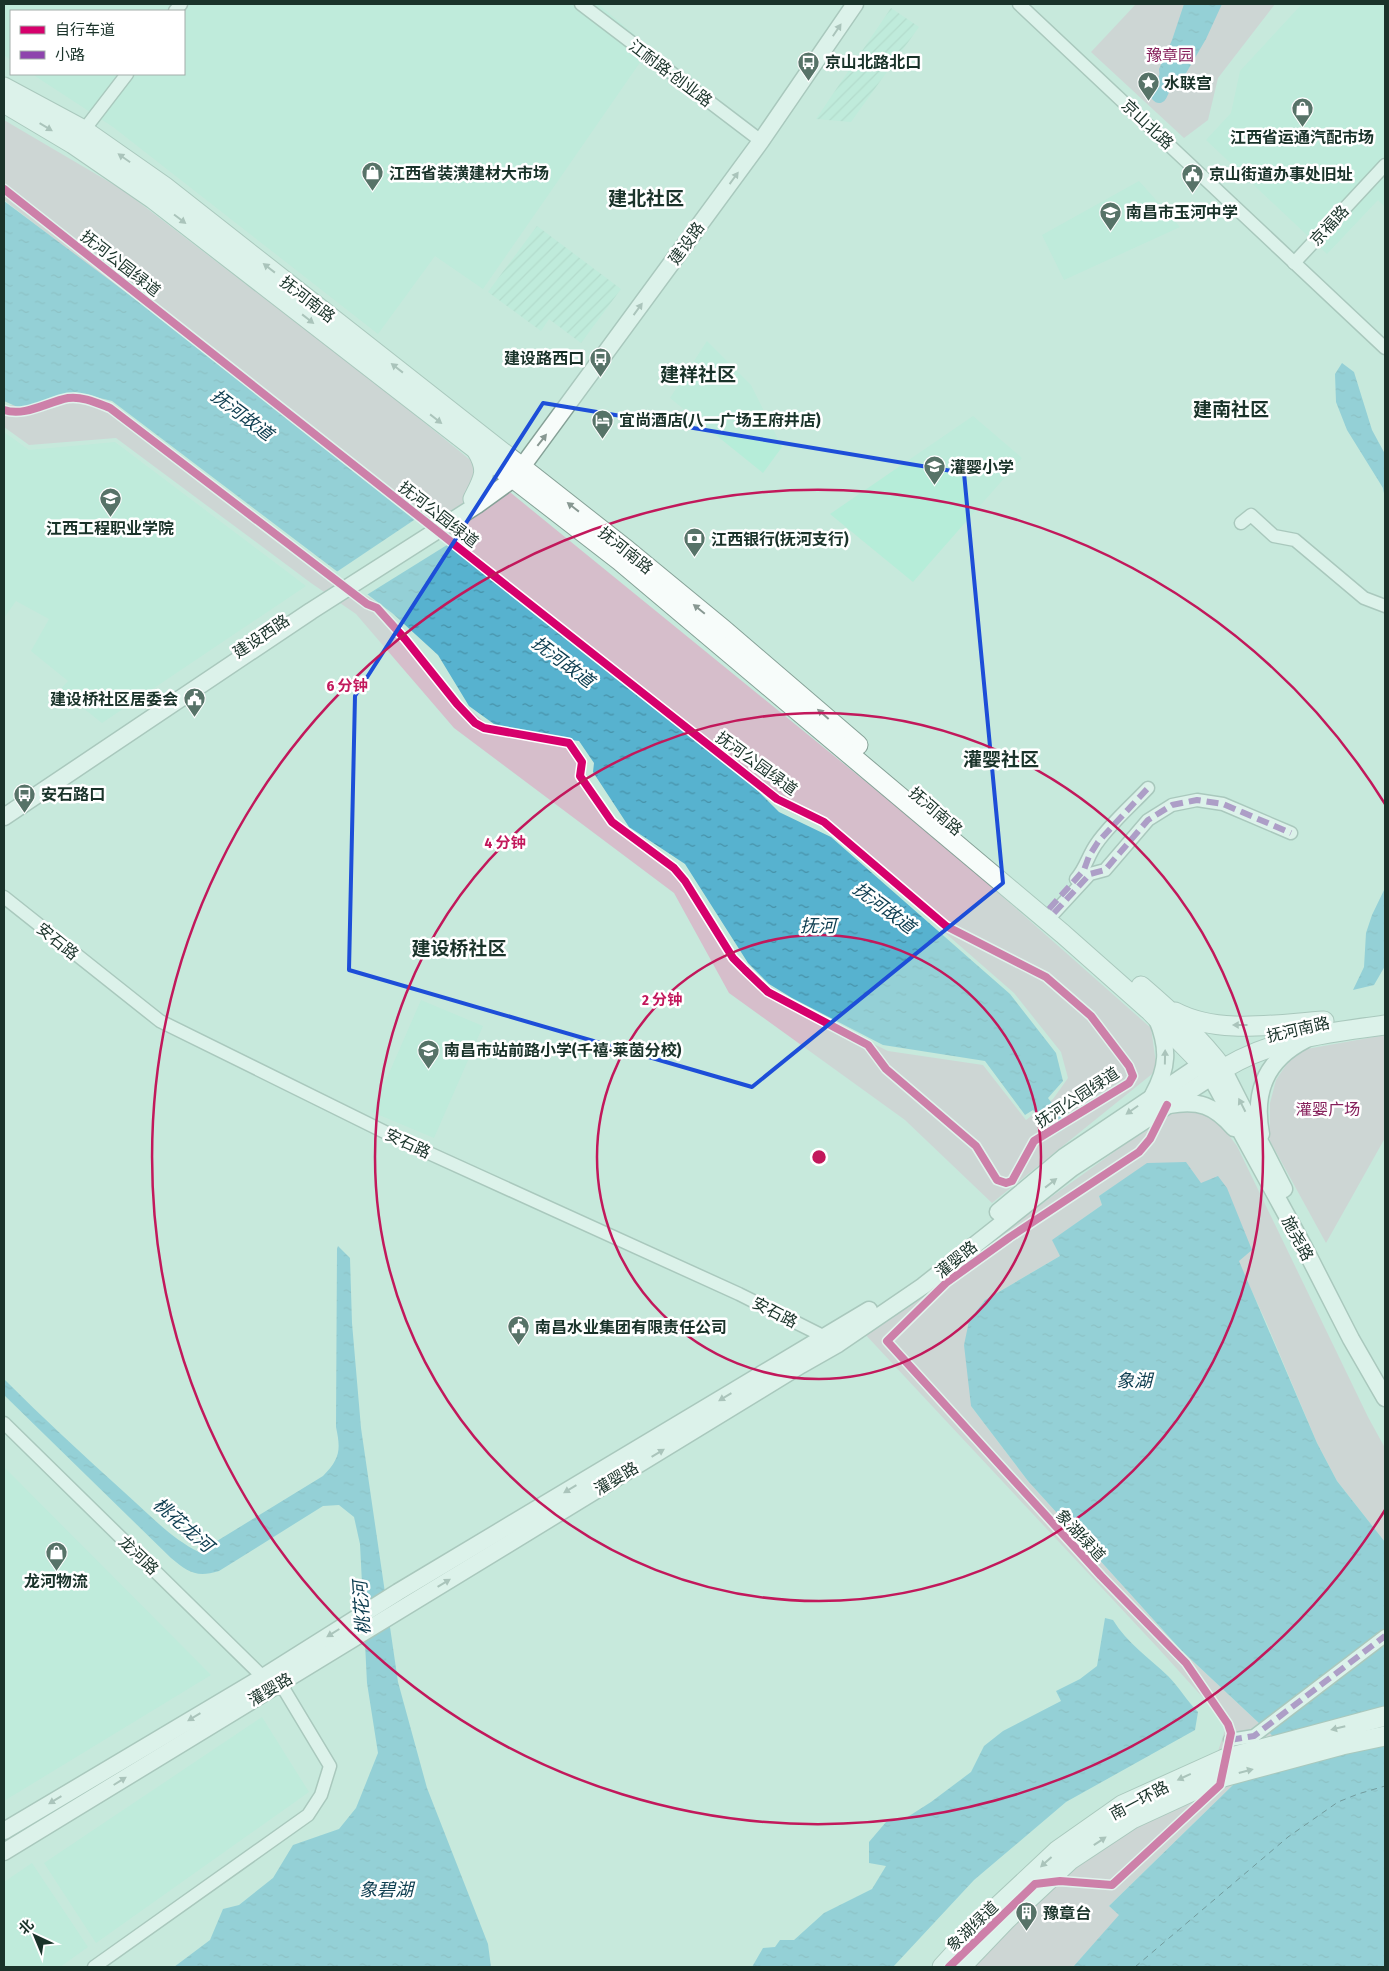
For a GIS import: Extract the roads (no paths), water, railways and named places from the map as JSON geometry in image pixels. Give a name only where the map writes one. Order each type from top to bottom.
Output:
[{"type":"highway","name":"抚河南路","points":[[4,87],[84,130],[164,186],[515,471],[1063,934],[1162,1013]]},
{"type":"highway","name":"抚河南路","points":[[4,103],[73,144],[153,199],[477,451],[515,471],[723,629],[1051,911],[1162,1013],[1212,1067],[1271,1033],[1320,1028],[1385,1025]]},
{"type":"highway","points":[[475,502],[484,476],[484,463],[477,451]]},
{"type":"highway","name":"抚河南路","points":[[1320,1028],[1385,1012]]},
{"type":"highway","points":[[1162,1013],[1202,1023],[1320,1028]]},
{"type":"highway","name":"南一环路","points":[[942,1967],[994,1909],[1051,1857],[1122,1805],[1224,1759],[1385,1716]]},
{"type":"highway","name":"南一环路","points":[[961,1967],[1007,1919],[1070,1860],[1132,1819],[1222,1777],[1342,1745],[1385,1736]]},
{"type":"main road","name":"建设路","points":[[515,471],[761,141],[855,4]]},
{"type":"main road","name":"建设西路","points":[[4,808],[309,608],[475,502],[515,471]]},
{"type":"main road","name":"建设西路","points":[[4,817],[309,608]]},
{"type":"main road","points":[[1153,1095],[1164,1070],[1165,1053],[1162,1013]]},
{"type":"main road","points":[[1258,1149],[1258,1105],[1262,1084],[1270,1068],[1295,1045],[1320,1028]]},
{"type":"main road","name":"灌婴路","points":[[4,1852],[269,1681],[398,1592],[832,1341],[918,1279],[1064,1157],[1153,1095],[1212,1067]]},
{"type":"main road","name":"灌婴路","points":[[4,1831],[269,1681],[372,1627],[922,1286],[1056,1179],[1167,1105],[1212,1067]]},
{"type":"main road","name":"施尧路","points":[[1212,1067],[1385,1381]]},
{"type":"main road","points":[[1167,1105],[1186,1102],[1207,1106],[1224,1118],[1258,1149]]},
{"type":"main road","name":"施尧路","points":[[1258,1149],[1351,1339],[1385,1398]]},
{"type":"street","name":"江耐路·创业路","points":[[580,4],[761,141]]},
{"type":"street","name":"京山北路","points":[[1019,4],[1385,348]]},
{"type":"street","points":[[84,130],[126,75]]},
{"type":"street","name":"京福路","points":[[1294,262],[1385,165]]},
{"type":"street","points":[[1241,523],[1251,515],[1274,536],[1295,540],[1364,598],[1385,606]]},
{"type":"street","points":[[1051,911],[1084,870],[1089,856],[1098,842],[1148,788]]},
{"type":"street","points":[[1051,911],[1090,874],[1105,870],[1148,820],[1172,806],[1197,800],[1223,804],[1291,833]]},
{"type":"street","name":"安石路","points":[[4,897],[160,1021],[409,1144],[730,1290],[832,1341]]},
{"type":"street","name":"龙河路","points":[[4,1423],[269,1681],[285,1691],[330,1766],[321,1795],[308,1815],[94,1967]]},
{"type":"street","points":[[1230,1740],[1254,1736],[1385,1636]]},
{"type":"water","points":[[1184,4],[1222,4],[1206,39],[1182,80],[1161,90],[1159,69],[1172,40]]},
{"type":"water","name":"抚河","points":[[4,201],[371,476],[735,768],[779,812],[831,837],[1010,994],[1056,1053],[1063,1081],[1048,1098],[1069,1126],[1056,1134],[1033,1110],[1025,1115],[985,1061],[883,1045],[769,984],[748,963],[685,864],[629,827],[593,772],[594,763],[579,741],[505,732],[469,706],[438,655],[392,613],[112,401],[75,392],[22,409],[4,401]]},
{"type":"water","points":[[1342,363],[1354,372],[1372,430],[1385,454],[1385,499],[1383,488],[1347,430],[1336,402],[1335,374]]},
{"type":"water","points":[[1385,888],[1385,966],[1374,985],[1353,990],[1364,967],[1366,933]]},
{"type":"water","name":"象湖","points":[[1186,1162],[1201,1183],[1218,1176],[1227,1188],[1252,1250],[1239,1261],[1317,1443],[1337,1481],[1385,1542],[1385,1967],[1073,1967],[1119,1915],[1109,1906],[1278,1741],[1181,1650],[1028,1481],[971,1406],[964,1345],[969,1321],[985,1300],[1060,1256],[1052,1240],[1102,1205],[1099,1196],[1147,1163]]},
{"type":"water","name":"象碧湖","points":[[338,1246],[350,1258],[352,1323],[361,1428],[398,1682],[427,1788],[488,1944],[491,1967],[174,1967],[210,1940],[223,1909],[239,1905],[273,1878],[293,1845],[339,1829],[356,1808],[378,1753],[367,1683],[360,1544],[354,1517],[339,1505],[323,1506],[219,1571],[198,1574],[182,1567],[171,1558],[4,1395],[4,1379],[160,1525],[178,1540],[199,1552],[323,1476],[336,1459],[339,1448],[336,1427]]},
{"type":"water","points":[[1105,1618],[1113,1620],[1131,1643],[1172,1680],[1198,1712],[1195,1730],[1066,1802],[974,1880],[893,1967],[752,1967],[763,1948],[775,1947],[780,1940],[794,1940],[824,1913],[872,1889],[886,1866],[869,1863],[869,1842],[886,1822],[906,1818],[931,1802],[971,1772],[984,1746],[1003,1731],[1061,1701],[1056,1691],[1080,1679],[1097,1666]]},
{"type":"waterway","points":[[1159,95],[1171,69]]},
{"type":"place","name":"京山北路北口","points":[[809,81]]},
{"type":"place","name":"水联宫","points":[[1148,102]]},
{"type":"place","name":"江西省运通汽配市场","points":[[1302,127]]},
{"type":"place","name":"江西省装潢建材大市场","points":[[373,192]]},
{"type":"place","name":"京山街道办事处旧址","points":[[1193,193]]},
{"type":"place","name":"南昌市玉河中学","points":[[1110,231]]},
{"type":"place","name":"建设路西口","points":[[600,377]]},
{"type":"place","name":"宜尚酒店(八一广场王府井店)","points":[[603,439]]},
{"type":"place","name":"灌婴小学","points":[[934,486]]},
{"type":"place","name":"江西工程职业学院","points":[[110,518]]},
{"type":"place","name":"江西银行(抚河支行)","points":[[695,558]]},
{"type":"place","name":"建设桥社区居委会","points":[[194,718]]},
{"type":"place","name":"安石路口","points":[[25,813]]},
{"type":"place","name":"南昌市站前路小学(千禧·莱茵分校)","points":[[428,1069]]},
{"type":"place","name":"南昌水业集团有限责任公司","points":[[519,1346]]},
{"type":"place","name":"龙河物流","points":[[56,1571]]},
{"type":"place","name":"豫章台","points":[[1027,1932]]},
{"type":"district","name":"建北社区","points":[[646,198]]},
{"type":"district","name":"建祥社区","points":[[698,374]]},
{"type":"district","name":"建南社区","points":[[1231,409]]},
{"type":"district","name":"灌婴社区","points":[[1001,759]]},
{"type":"district","name":"建设桥社区","points":[[459,948]]},
{"type":"park label","name":"豫章园","points":[[1170,55]]},
{"type":"park label","name":"灌婴广场","points":[[1328,1109]]},
{"type":"water label","name":"抚河故道","points":[[242,415]]},
{"type":"water label","name":"抚河故道","points":[[563,662]]},
{"type":"water label","name":"抚河故道","points":[[884,908]]},
{"type":"water label","name":"桃花龙河","points":[[183,1525]]},
{"type":"water label","name":"桃花河","points":[[362,1608]]}]
